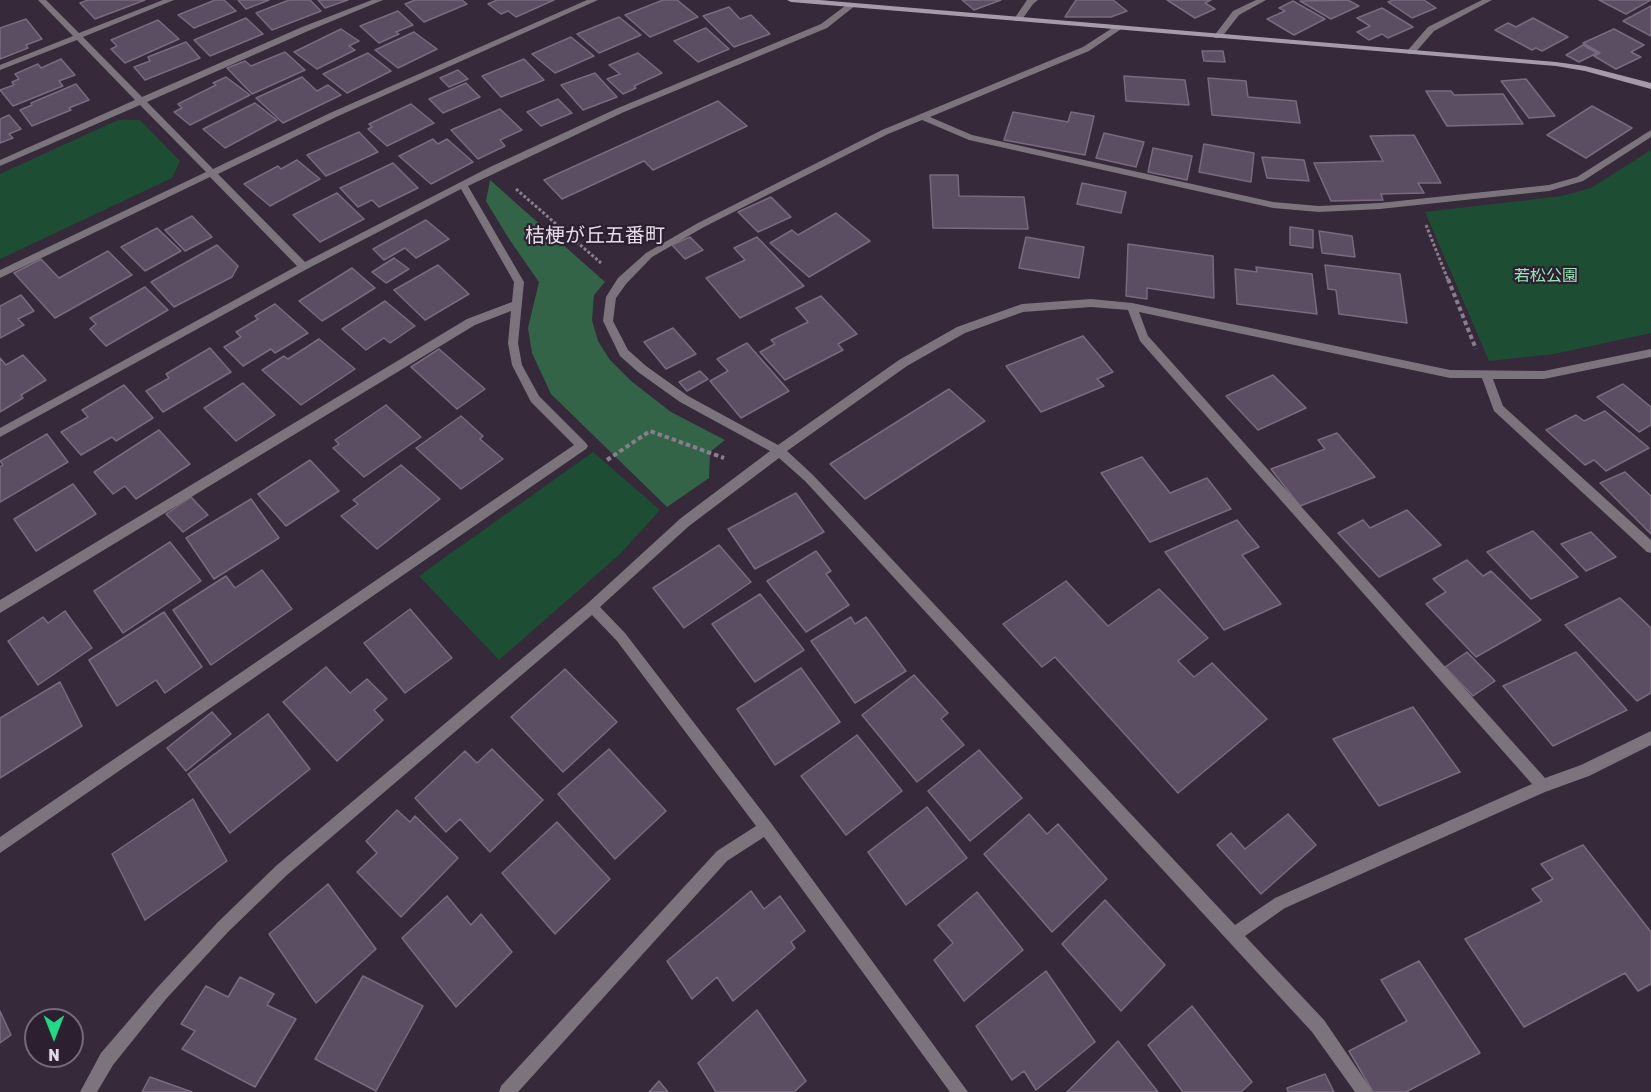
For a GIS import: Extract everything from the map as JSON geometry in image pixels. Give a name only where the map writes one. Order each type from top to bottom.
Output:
[{"type":"street","points":[[42,0],[304,267]]},
{"type":"street","points":[[0,68],[170,0]]},
{"type":"street","points":[[0,163],[379,0]]},
{"type":"street","points":[[0,274],[210,172],[594,0]]},
{"type":"street","points":[[791,0],[826,1],[1556,64],[1651,86]]},
{"type":"street","points":[[1018,19],[1034,0]]},
{"type":"street","points":[[1218,36],[1236,13],[1262,0]]},
{"type":"street","points":[[1411,52],[1431,29],[1488,0]]},
{"type":"street","points":[[0,433],[304,267],[493,169],[621,110],[824,26],[852,5]]},
{"type":"street","points":[[1120,27],[1086,49],[921,116],[701,225],[649,255],[622,281],[611,297],[608,312],[616,340],[624,353],[642,369],[684,399],[779,450],[809,478],[1235,934],[1318,1026],[1365,1092]]},
{"type":"street","points":[[921,116],[969,137],[1273,205],[1353,208],[1549,188],[1580,179],[1651,132]]},
{"type":"street","points":[[0,846],[582,446],[535,399],[525,383],[517,365],[513,343],[519,282],[463,185]]},
{"type":"street","points":[[88,1092],[107,1059],[161,994],[248,903],[291,863],[592,607],[685,522],[779,450],[903,363],[961,330],[1022,308],[1090,303],[1132,307],[1450,374],[1544,375],[1651,352]]},
{"type":"street","points":[[0,607],[471,322],[515,305]]},
{"type":"street","points":[[1132,307],[1144,338],[1543,786]]},
{"type":"street","points":[[1486,375],[1498,408],[1651,548]]},
{"type":"street","points":[[592,607],[621,637],[766,828],[960,1092]]},
{"type":"street","points":[[1235,934],[1280,903],[1543,786],[1584,771],[1651,738]]},
{"type":"street","points":[[507,1092],[722,856],[766,828]]},
{"type":"path","points":[[493,169],[622,281]]},
{"type":"path","points":[[1416,201],[1486,375]]},
{"type":"path","points":[[603,462],[650,431],[753,470]]},
{"type":"green space","points":[[118,120],[140,120],[180,161],[172,178],[0,259],[0,174]]},
{"type":"green space","name":"若松公園","points":[[1651,150],[1651,333],[1554,354],[1489,361],[1425,212],[1562,196],[1591,188]]},
{"type":"green space","points":[[490,180],[605,282],[594,295],[592,320],[598,341],[610,360],[631,381],[671,412],[725,440],[710,452],[709,478],[667,507],[551,394],[532,353],[528,328],[539,282],[486,201]]},
{"type":"green space","points":[[593,452],[660,510],[620,554],[499,660],[419,576]]},
{"type":"building","points":[[88,0],[145,0],[95,19],[80,3]]},
{"type":"building","points":[[215,0],[224,0],[236,11],[194,28],[178,15]]},
{"type":"building","points":[[238,0],[269,0],[246,9]]},
{"type":"building","points":[[289,0],[310,0],[321,11],[272,30],[256,13]]},
{"type":"building","points":[[318,0],[348,0],[325,8]]},
{"type":"building","points":[[415,0],[462,0],[467,4],[424,22],[405,4]]},
{"type":"building","points":[[497,0],[554,0],[516,17],[508,11],[501,14],[488,4]]},
{"type":"building","points":[[663,0],[677,0],[698,17],[650,37],[625,15]]},
{"type":"building","points":[[962,0],[1001,0],[974,10]]},
{"type":"building","points":[[1076,0],[1113,0],[1127,11],[1111,17],[1065,17]]},
{"type":"building","points":[[1167,0],[1211,0],[1205,3],[1215,9],[1195,18]]},
{"type":"building","points":[[1348,0],[1359,6],[1331,19],[1300,1]]},
{"type":"building","points":[[1424,0],[1436,8],[1412,18],[1388,2]]},
{"type":"building","points":[[1599,0],[1651,0],[1626,14]]},
{"type":"building","points":[[1293,1],[1325,19],[1294,35],[1267,19],[1285,11],[1279,8]]},
{"type":"building","points":[[1651,6],[1651,36],[1623,21]]},
{"type":"building","points":[[729,7],[740,19],[751,15],[770,34],[734,47],[703,16]]},
{"type":"building","points":[[1382,8],[1413,27],[1388,38],[1382,34],[1369,40],[1357,32],[1370,26],[1357,18]]},
{"type":"building","points":[[398,11],[413,25],[379,43],[360,26]]},
{"type":"building","points":[[619,17],[641,35],[599,53],[577,34]]},
{"type":"building","points":[[246,18],[263,34],[210,56],[194,40]]},
{"type":"building","points":[[1533,18],[1568,37],[1542,51],[1536,48],[1532,50],[1495,30],[1508,23],[1516,27]]},
{"type":"building","points":[[26,19],[42,39],[26,45],[28,48],[0,59],[0,28]]},
{"type":"building","points":[[158,20],[179,39],[125,63],[111,49],[117,46],[111,40]]},
{"type":"building","points":[[706,28],[729,49],[698,62],[674,41]]},
{"type":"building","points":[[341,29],[359,41],[349,46],[355,50],[317,69],[294,52]]},
{"type":"building","points":[[1614,29],[1644,45],[1631,52],[1641,57],[1616,69],[1594,56],[1600,53],[1583,43]]},
{"type":"building","points":[[414,32],[437,49],[398,68],[375,50]]},
{"type":"building","points":[[571,37],[594,56],[555,73],[532,54]]},
{"type":"building","points":[[186,42],[200,58],[145,80],[134,67],[150,61],[148,57]]},
{"type":"building","points":[[1583,45],[1597,53],[1579,62],[1566,55]]},
{"type":"building","points":[[1202,51],[1223,51],[1225,62],[1204,61]]},
{"type":"building","points":[[285,52],[305,70],[252,94],[227,68],[245,61],[251,66]]},
{"type":"building","points":[[368,53],[391,71],[347,93],[323,74]]},
{"type":"building","points":[[638,53],[662,73],[634,86],[636,88],[623,94],[607,79],[620,74],[609,65]]},
{"type":"building","points":[[61,59],[75,75],[59,81],[63,86],[13,106],[0,90],[14,85],[12,82],[19,79],[15,74],[38,64],[41,68]]},
{"type":"building","points":[[524,59],[544,80],[501,97],[482,76]]},
{"type":"building","points":[[458,70],[468,79],[449,87],[440,78]]},
{"type":"building","points":[[595,73],[617,97],[583,110],[561,85]]},
{"type":"building","points":[[1124,76],[1185,80],[1189,105],[1126,101]]},
{"type":"building","points":[[226,77],[250,95],[190,125],[174,112],[182,108],[178,104],[216,85],[213,83]]},
{"type":"building","points":[[302,77],[317,91],[328,85],[341,95],[283,123],[256,98]]},
{"type":"building","points":[[1208,78],[1246,81],[1248,97],[1296,101],[1300,123],[1212,115]]},
{"type":"building","points":[[1526,79],[1555,116],[1529,118],[1501,81]]},
{"type":"building","points":[[466,83],[480,97],[443,113],[429,99]]},
{"type":"building","points":[[76,84],[89,100],[69,108],[71,110],[32,126],[20,110],[32,105],[31,103]]},
{"type":"building","points":[[1426,91],[1451,91],[1454,95],[1503,94],[1523,124],[1447,126]]},
{"type":"building","points":[[558,99],[572,113],[541,126],[527,112]]},
{"type":"building","points":[[718,101],[747,126],[653,170],[644,161],[562,199],[544,180]]},
{"type":"building","points":[[255,103],[277,120],[225,148],[203,129]]},
{"type":"building","points":[[411,104],[434,123],[387,146],[368,129],[372,127],[369,124]]},
{"type":"building","points":[[1592,106],[1632,128],[1586,158],[1547,135]]},
{"type":"building","points":[[500,109],[522,130],[500,140],[505,146],[478,159],[451,130]]},
{"type":"building","points":[[1013,112],[1068,122],[1071,112],[1094,116],[1085,155],[1004,140]]},
{"type":"building","points":[[9,115],[21,129],[9,134],[13,138],[0,143],[0,119]]},
{"type":"building","points":[[359,132],[378,152],[326,176],[307,155]]},
{"type":"building","points":[[1104,133],[1144,142],[1136,167],[1096,158]]},
{"type":"building","points":[[1414,135],[1441,183],[1418,183],[1424,193],[1381,194],[1383,200],[1331,201],[1314,163],[1383,161],[1370,136]]},
{"type":"building","points":[[433,139],[438,144],[447,139],[473,162],[431,184],[399,156]]},
{"type":"building","points":[[1204,144],[1254,153],[1251,182],[1199,172]]},
{"type":"building","points":[[1153,148],[1192,156],[1187,180],[1148,172]]},
{"type":"building","points":[[1262,157],[1304,160],[1309,181],[1267,178]]},
{"type":"building","points":[[297,160],[320,179],[270,206],[244,184],[278,166],[281,169]]},
{"type":"building","points":[[393,163],[418,188],[379,207],[372,200],[358,207],[340,188]]},
{"type":"building","points":[[930,175],[958,175],[959,196],[1024,197],[1028,229],[933,228]]},
{"type":"building","points":[[1082,183],[1126,192],[1121,213],[1077,204]]},
{"type":"building","points":[[337,193],[364,219],[320,242],[293,215]]},
{"type":"building","points":[[771,197],[791,217],[758,232],[738,212]]},
{"type":"building","points":[[836,213],[870,241],[809,277],[770,243],[792,230],[798,235]]},
{"type":"building","points":[[192,216],[212,237],[185,251],[165,230]]},
{"type":"building","points":[[426,220],[449,239],[416,258],[405,248],[384,260],[373,249]]},
{"type":"building","points":[[1290,227],[1313,230],[1313,248],[1290,245]]},
{"type":"building","points":[[157,228],[181,251],[145,271],[121,247]]},
{"type":"building","points":[[1319,231],[1352,236],[1355,257],[1322,253]]},
{"type":"building","points":[[690,237],[703,250],[685,259],[672,245]]},
{"type":"building","points":[[757,237],[804,286],[740,318],[706,278],[745,260],[734,248]]},
{"type":"building","points":[[1026,237],[1084,247],[1079,278],[1019,268]]},
{"type":"building","points":[[1128,244],[1213,256],[1214,298],[1147,288],[1147,299],[1126,296]]},
{"type":"building","points":[[217,245],[238,266],[232,277],[174,307],[151,282]]},
{"type":"building","points":[[108,251],[132,275],[55,318],[14,273],[41,259],[59,278]]},
{"type":"building","points":[[394,258],[409,269],[386,283],[372,272]]},
{"type":"building","points":[[438,265],[469,294],[425,320],[394,290]]},
{"type":"building","points":[[1325,265],[1400,274],[1407,323],[1339,314],[1336,290],[1328,289]]},
{"type":"building","points":[[1256,267],[1312,274],[1317,314],[1237,304],[1235,269],[1257,272]]},
{"type":"building","points":[[352,268],[375,288],[322,321],[299,301]]},
{"type":"building","points":[[145,287],[168,310],[106,346],[90,329],[96,324],[90,318]]},
{"type":"building","points":[[21,295],[34,311],[18,319],[24,325],[0,338],[0,306]]},
{"type":"building","points":[[821,296],[857,334],[838,344],[843,350],[785,380],[760,352],[775,344],[771,340],[808,322],[796,308]]},
{"type":"building","points":[[385,301],[415,326],[390,343],[384,338],[366,350],[342,329]]},
{"type":"building","points":[[275,304],[308,333],[275,353],[271,349],[243,366],[224,347],[241,337],[236,332],[258,319],[255,316]]},
{"type":"building","points":[[673,328],[696,354],[666,369],[644,342]]},
{"type":"building","points":[[1083,336],[1113,372],[1097,379],[1104,386],[1041,412],[1006,366]]},
{"type":"building","points":[[319,339],[355,369],[301,405],[262,370],[284,356],[288,359]]},
{"type":"building","points":[[747,343],[789,391],[741,418],[710,381],[728,371],[717,359]]},
{"type":"building","points":[[210,348],[231,372],[163,412],[146,391],[169,378],[166,374]]},
{"type":"building","points":[[439,349],[485,389],[457,409],[411,367]]},
{"type":"building","points":[[23,355],[46,380],[21,395],[23,398],[0,412],[0,358],[6,365]]},
{"type":"building","points":[[700,371],[708,379],[687,391],[679,382]]},
{"type":"building","points":[[1273,375],[1306,408],[1258,430],[1226,396]]},
{"type":"building","points":[[243,383],[275,415],[236,441],[204,408]]},
{"type":"building","points":[[1623,384],[1651,407],[1651,425],[1639,432],[1597,397]]},
{"type":"building","points":[[124,385],[153,418],[116,441],[112,437],[81,455],[61,432],[88,417],[82,410]]},
{"type":"building","points":[[949,389],[985,421],[865,499],[830,464]]},
{"type":"building","points":[[386,405],[421,437],[364,477],[333,448],[339,444],[335,440]]},
{"type":"building","points":[[1605,411],[1649,448],[1606,471],[1594,460],[1585,465],[1546,430],[1576,415],[1584,421]]},
{"type":"building","points":[[461,416],[483,436],[480,439],[503,459],[461,489],[416,448]]},
{"type":"building","points":[[159,430],[190,464],[136,499],[125,486],[113,494],[94,472]]},
{"type":"building","points":[[1337,433],[1375,477],[1300,506],[1271,469],[1325,449],[1318,440]]},
{"type":"building","points":[[47,434],[68,462],[0,502],[0,467],[3,465],[0,461]]},
{"type":"building","points":[[1142,457],[1170,493],[1207,478],[1231,509],[1150,542],[1101,473]]},
{"type":"building","points":[[310,460],[339,491],[286,526],[258,494]]},
{"type":"building","points":[[401,465],[440,499],[377,549],[341,516],[358,504],[353,500]]},
{"type":"building","points":[[1625,472],[1651,496],[1651,534],[1600,483]]},
{"type":"building","points":[[73,484],[96,514],[36,551],[14,519]]},
{"type":"building","points":[[796,493],[824,532],[755,569],[728,529]]},
{"type":"building","points":[[191,497],[208,515],[183,532],[166,514]]},
{"type":"building","points":[[251,499],[279,538],[214,579],[186,538]]},
{"type":"building","points":[[1407,510],[1441,545],[1379,577],[1338,533],[1363,520],[1370,528]]},
{"type":"building","points":[[1237,520],[1259,547],[1242,555],[1281,604],[1224,630],[1165,552]]},
{"type":"building","points":[[1533,531],[1578,577],[1531,599],[1487,552]]},
{"type":"building","points":[[1591,532],[1616,557],[1586,571],[1561,544]]},
{"type":"building","points":[[170,542],[201,581],[123,633],[94,591]]},
{"type":"building","points":[[719,545],[751,582],[684,628],[653,588]]},
{"type":"building","points":[[816,551],[831,571],[826,574],[849,605],[806,632],[767,581]]},
{"type":"building","points":[[1467,560],[1483,576],[1491,571],[1541,620],[1476,657],[1426,604],[1446,592],[1433,579]]},
{"type":"building","points":[[262,570],[292,609],[211,665],[173,610],[226,576],[235,588]]},
{"type":"building","points":[[1066,581],[1108,626],[1159,589],[1208,638],[1178,661],[1194,677],[1212,663],[1267,719],[1178,793],[1055,657],[1042,667],[1003,624]]},
{"type":"building","points":[[760,594],[804,650],[755,682],[712,624]]},
{"type":"building","points":[[1620,598],[1651,628],[1651,693],[1637,701],[1565,625]]},
{"type":"building","points":[[410,609],[452,658],[405,693],[364,643]]},
{"type":"building","points":[[65,611],[92,648],[38,685],[8,641],[43,617],[48,623]]},
{"type":"building","points":[[164,612],[202,667],[165,693],[156,680],[117,706],[89,660]]},
{"type":"building","points":[[851,617],[855,624],[866,617],[906,671],[855,703],[811,641]]},
{"type":"building","points":[[1467,652],[1495,681],[1473,696],[1445,667]]},
{"type":"building","points":[[1576,652],[1627,710],[1553,746],[1503,686]]},
{"type":"building","points":[[326,667],[350,693],[367,679],[387,699],[374,710],[383,720],[337,761],[283,702]]},
{"type":"building","points":[[801,668],[840,722],[775,765],[737,709]]},
{"type":"building","points":[[565,669],[617,722],[563,772],[511,717]]},
{"type":"building","points":[[914,675],[948,713],[941,719],[964,745],[917,782],[862,715]]},
{"type":"building","points":[[60,682],[82,726],[0,778],[0,718]]},
{"type":"building","points":[[1413,707],[1460,772],[1379,806],[1333,739]]},
{"type":"building","points":[[212,712],[231,734],[186,771],[167,748]]},
{"type":"building","points":[[268,714],[310,769],[230,833],[188,774]]},
{"type":"building","points":[[857,735],[902,791],[846,835],[801,776]]},
{"type":"building","points":[[492,749],[543,800],[490,852],[460,819],[446,832],[415,798],[465,751],[477,763]]},
{"type":"building","points":[[609,749],[666,811],[615,859],[558,794]]},
{"type":"building","points":[[979,750],[1022,798],[970,841],[928,791]]},
{"type":"building","points":[[193,799],[227,861],[145,920],[112,854]]},
{"type":"building","points":[[927,807],[967,858],[906,905],[868,852]]},
{"type":"building","points":[[397,810],[410,822],[415,816],[458,858],[401,917],[357,872],[377,853],[366,841]]},
{"type":"building","points":[[1029,814],[1047,834],[1058,824],[1107,879],[1052,932],[984,854]]},
{"type":"building","points":[[1288,814],[1316,845],[1261,894],[1217,845],[1231,833],[1245,849]]},
{"type":"building","points":[[557,822],[610,879],[555,934],[502,873]]},
{"type":"building","points":[[1583,845],[1651,932],[1651,984],[1638,991],[1625,973],[1524,1027],[1465,939],[1542,901],[1532,889],[1553,879],[1541,864]]},
{"type":"building","points":[[328,884],[376,949],[316,1003],[269,934]]},
{"type":"building","points":[[751,891],[764,909],[780,896],[805,931],[791,942],[795,948],[733,1001],[717,977],[692,999],[667,961]]},
{"type":"building","points":[[977,892],[1023,950],[964,1001],[934,960],[953,943],[938,925]]},
{"type":"building","points":[[447,896],[471,925],[481,914],[512,952],[456,1007],[402,938]]},
{"type":"building","points":[[1105,900],[1165,965],[1121,1011],[1062,944]]},
{"type":"building","points":[[1419,961],[1480,1053],[1406,1092],[1373,1092],[1349,1051],[1407,1021],[1381,980]]},
{"type":"building","points":[[1046,971],[1095,1042],[1036,1090],[1024,1071],[1012,1080],[976,1026]]},
{"type":"building","points":[[363,976],[423,1006],[376,1091],[315,1059]]},
{"type":"building","points":[[240,977],[274,994],[267,1005],[296,1019],[255,1087],[182,1049],[195,1031],[181,1024],[206,986],[228,997]]},
{"type":"building","points":[[1192,1006],[1252,1082],[1241,1092],[1183,1092],[1148,1045]]},
{"type":"building","points":[[757,1010],[806,1081],[794,1092],[716,1092],[698,1063]]},
{"type":"building","points":[[0,1011],[11,1035],[0,1043]]},
{"type":"building","points":[[1118,1041],[1158,1092],[1067,1092]]},
{"type":"building","points":[[1325,1074],[1334,1092],[1288,1092],[1287,1088]]},
{"type":"building","points":[[150,1077],[192,1092],[142,1092]]},
{"type":"building","points":[[659,1081],[668,1092],[649,1092]]},
{"type":"district","name":"桔梗が丘五番町","points":[[595,236]]}]
